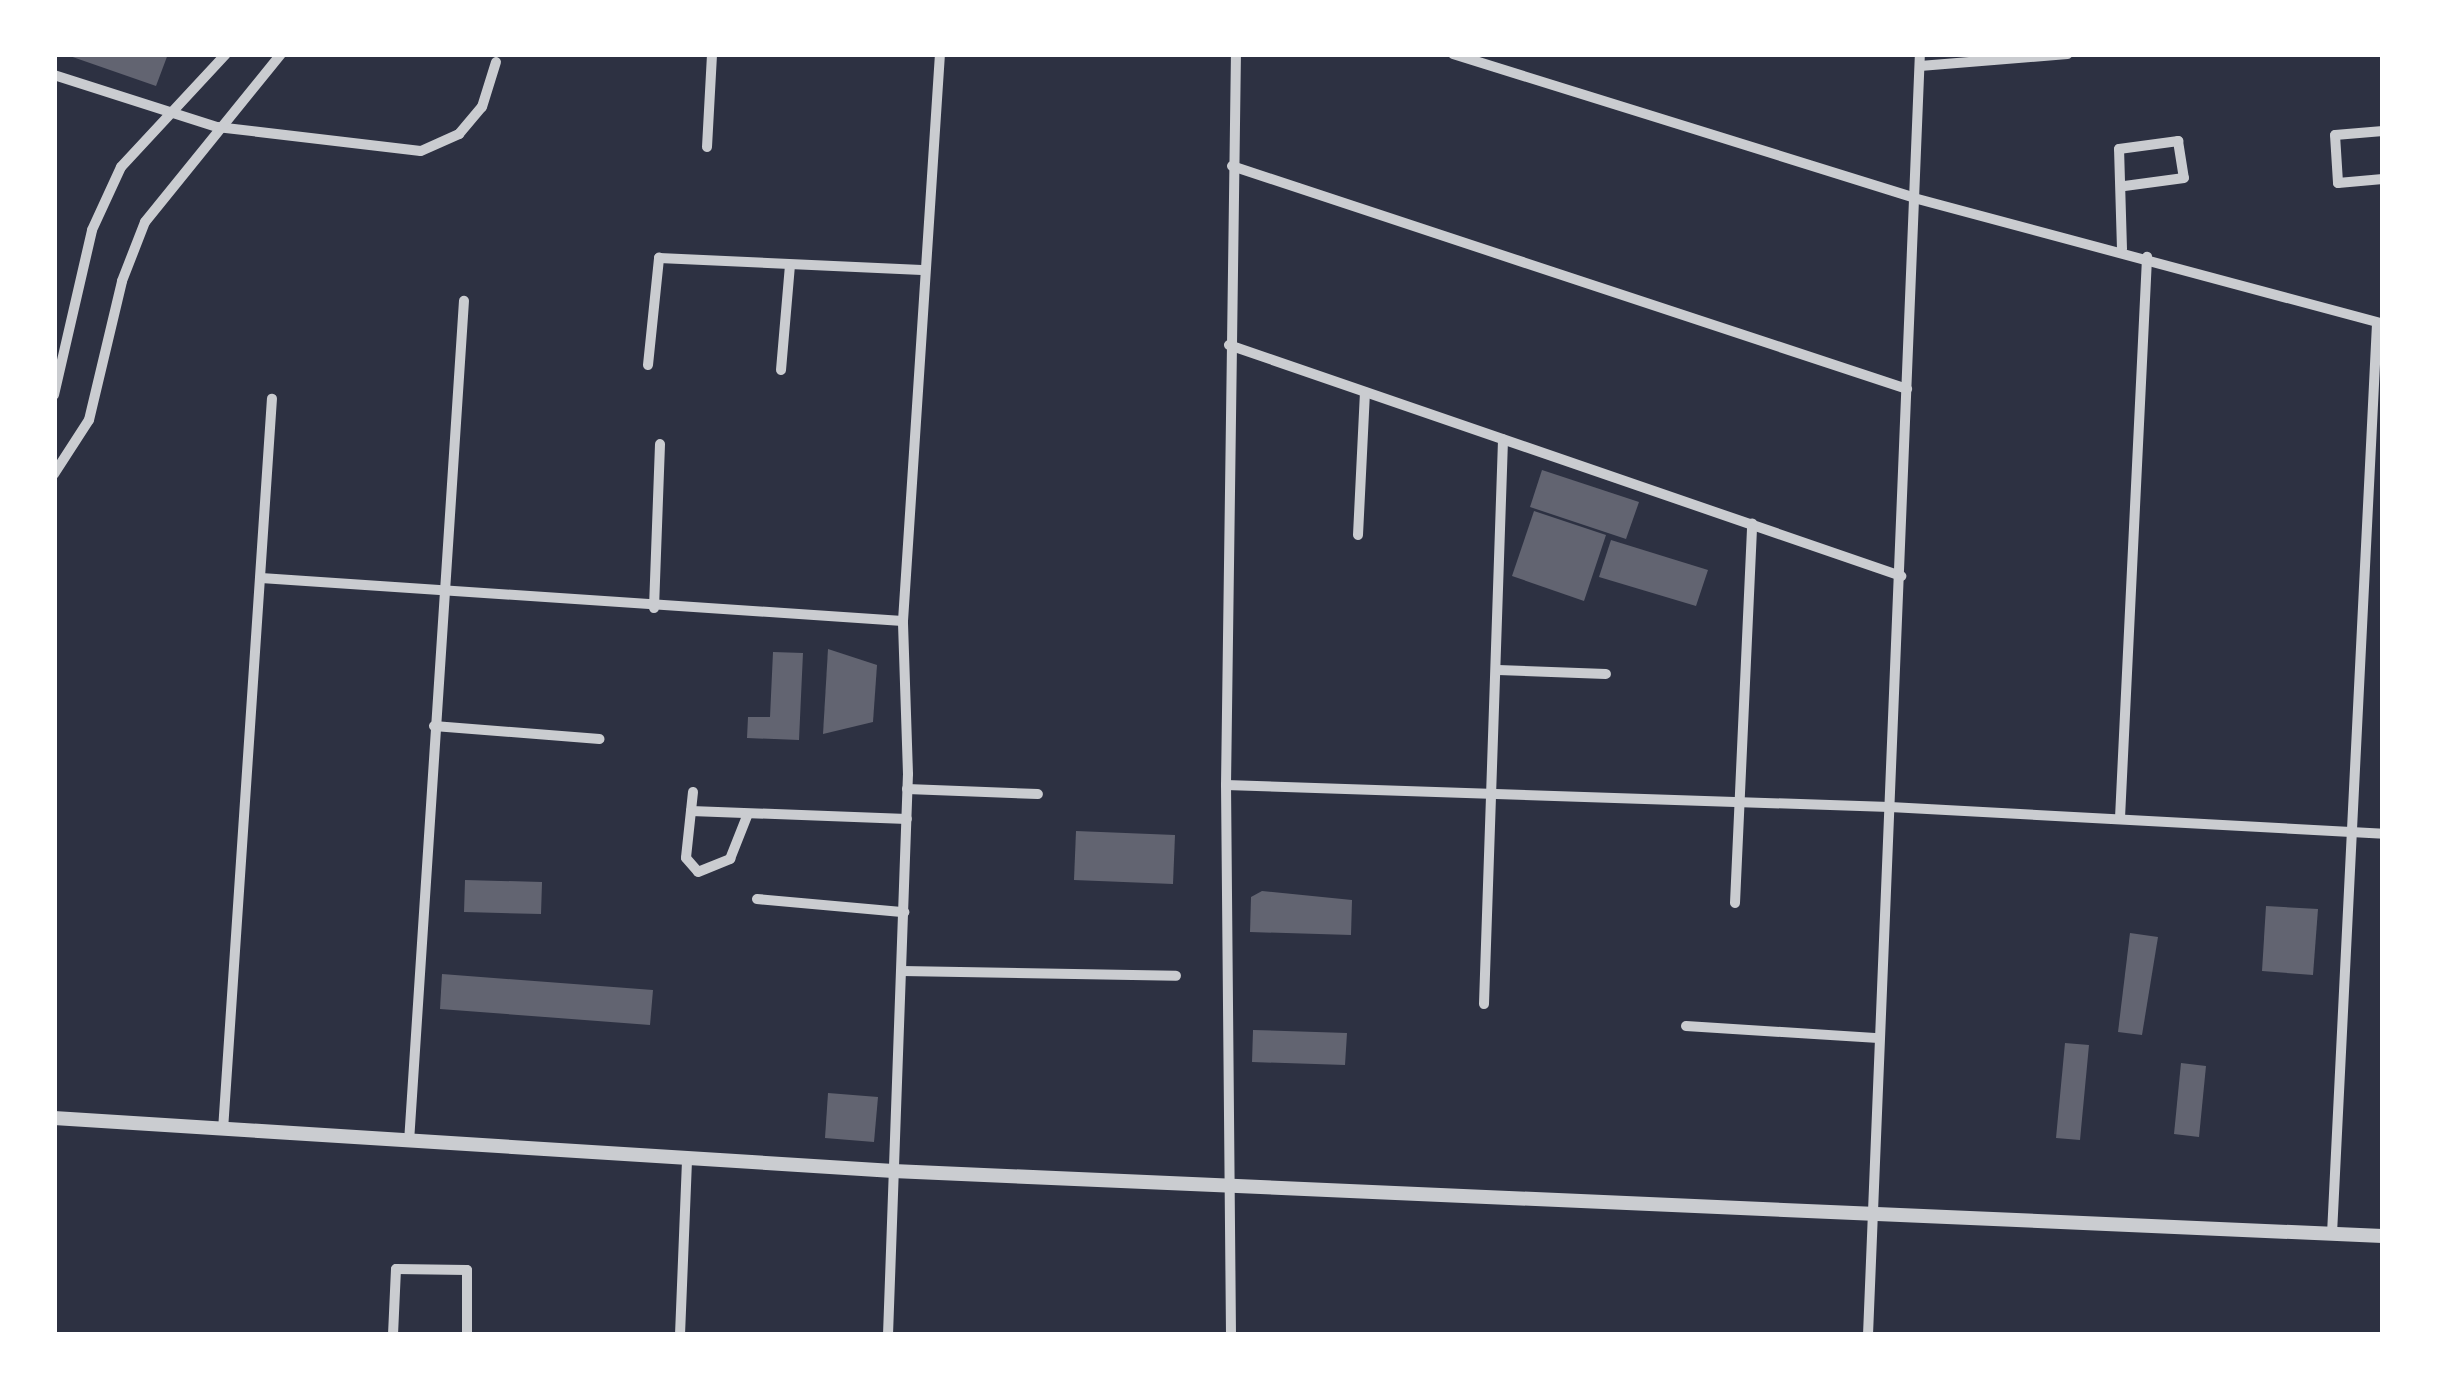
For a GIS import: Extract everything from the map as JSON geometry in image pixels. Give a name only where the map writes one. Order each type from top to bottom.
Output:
[{"type":"street","points":[[54,395],[92,230],[122,167],[226,54]]},
{"type":"street","points":[[54,474],[88,420],[122,281],[146,222],[217,127],[280,54]]},
{"type":"street","points":[[707,147],[712,54]]},
{"type":"street","points":[[888,1335],[908,789],[903,621],[922,270],[940,54]]},
{"type":"street","points":[[1231,1335],[1226,785],[1236,54]]},
{"type":"street","points":[[1453,54],[1914,198],[2122,249],[2380,324],[2332,1234]]},
{"type":"street","points":[[1868,1335],[1920,60],[2068,54]]},
{"type":"street","points":[[54,75],[217,127],[421,151],[471,121],[496,62]]},
{"type":"street","points":[[2383,130],[2335,135],[2338,183],[2383,179]]},
{"type":"street","points":[[2122,249],[2125,186],[2120,149],[2178,141],[2184,178],[2125,186]]},
{"type":"street","points":[[1232,166],[1907,389]]},
{"type":"street","points":[[2120,818],[2146,257]]},
{"type":"street","points":[[648,365],[659,259],[922,270]]},
{"type":"street","points":[[781,370],[790,266]]},
{"type":"street","points":[[409,1142],[440,593],[464,301]]},
{"type":"street","points":[[1229,345],[1900,577]]},
{"type":"street","points":[[1358,535],[1365,392]]},
{"type":"street","points":[[223,1130],[272,399]]},
{"type":"street","points":[[1484,1004],[1495,796],[1503,439]]},
{"type":"street","points":[[655,608],[660,444]]},
{"type":"street","points":[[1735,903],[1751,523]]},
{"type":"street","points":[[261,578],[655,608],[903,621]]},
{"type":"street","points":[[1498,670],[1606,674]]},
{"type":"street","points":[[434,726],[599,740]]},
{"type":"street","points":[[1226,785],[1890,807],[2383,834]]},
{"type":"street","points":[[908,789],[1038,794]]},
{"type":"street","points":[[693,792],[686,858],[698,872],[730,859],[748,816]]},
{"type":"street","points":[[691,811],[907,819]]},
{"type":"street","points":[[757,898],[904,912]]},
{"type":"street","points":[[902,971],[1176,976]]},
{"type":"street","points":[[1686,1026],[1880,1038]]},
{"type":"street","points":[[54,1118],[893,1172],[1872,1209],[2383,1236]]},
{"type":"street","points":[[680,1335],[687,1160]]},
{"type":"street","points":[[393,1335],[396,1269],[467,1270],[466,1335]]},
{"type":"building","points":[[64,54],[168,54],[156,86]]},
{"type":"building","points":[[1542,470],[1639,502],[1626,539],[1530,507]]},
{"type":"building","points":[[1534,511],[1606,535],[1584,601],[1512,576]]},
{"type":"building","points":[[1611,540],[1708,570],[1696,606],[1599,577]]},
{"type":"building","points":[[828,649],[877,665],[873,722],[823,734]]},
{"type":"building","points":[[773,652],[803,653],[799,740],[747,738],[748,717],[770,717]]},
{"type":"building","points":[[1076,831],[1175,835],[1173,884],[1074,880]]},
{"type":"building","points":[[465,880],[542,882],[541,914],[464,912]]},
{"type":"building","points":[[1262,891],[1352,900],[1351,935],[1250,932],[1251,897]]},
{"type":"building","points":[[2266,906],[2318,909],[2313,975],[2262,971]]},
{"type":"building","points":[[2130,933],[2158,937],[2142,1035],[2118,1032]]},
{"type":"building","points":[[442,974],[653,990],[650,1025],[440,1009]]},
{"type":"building","points":[[1253,1030],[1347,1033],[1345,1065],[1252,1062]]},
{"type":"building","points":[[2065,1043],[2089,1045],[2080,1140],[2056,1138]]},
{"type":"building","points":[[2181,1063],[2206,1066],[2199,1137],[2174,1134]]},
{"type":"building","points":[[828,1093],[878,1097],[874,1142],[825,1138]]}]
